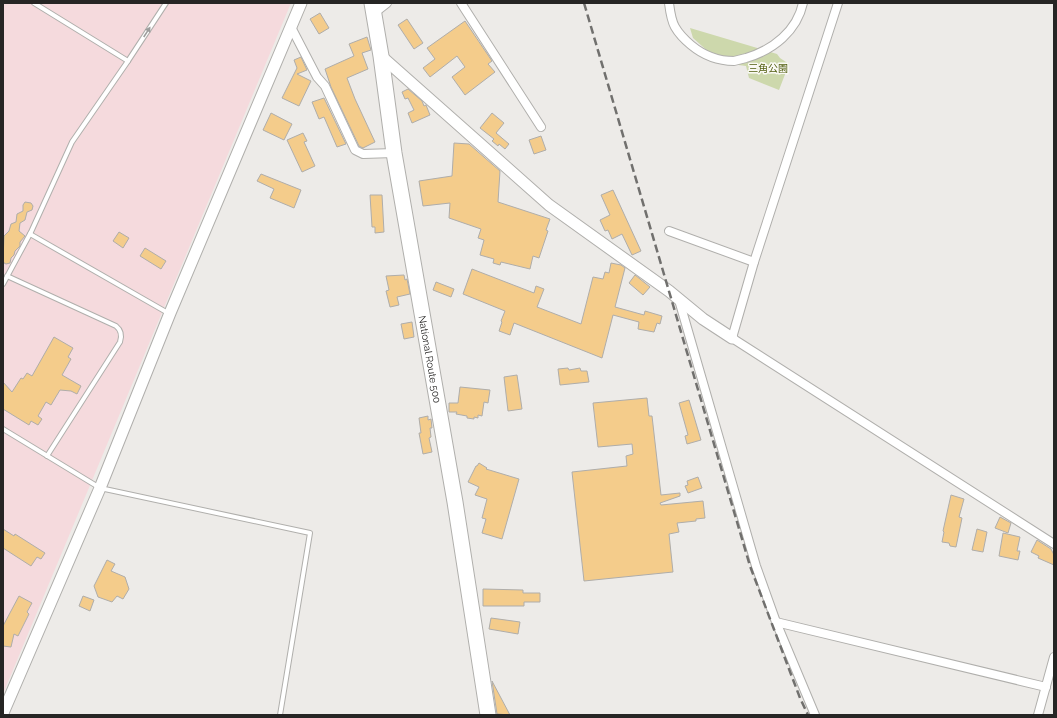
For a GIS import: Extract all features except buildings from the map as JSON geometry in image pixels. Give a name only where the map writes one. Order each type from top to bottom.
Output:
[{"type":"highway","name":"National Route 500","points":[[372,9],[381,56],[394,154],[454,494],[488,715]]},
{"type":"street","points":[[3,713],[100,488],[170,313],[301,3]]},
{"type":"street","points":[[372,9],[387,3]]},
{"type":"street","points":[[461,3],[541,127]]},
{"type":"street","points":[[669,3],[675,27],[684,39],[706,55],[735,61],[764,52],[782,38],[794,25],[802,3]]},
{"type":"street","points":[[732,338],[754,262],[838,3]]},
{"type":"street","points":[[291,27],[317,77],[325,86],[355,150],[363,154],[394,154]]},
{"type":"street","points":[[381,56],[549,205],[669,291],[703,319],[1054,544]]},
{"type":"street","points":[[670,231],[754,262]]},
{"type":"street","points":[[679,300],[756,566],[776,622],[815,715]]},
{"type":"street","points":[[776,622],[1046,687]]},
{"type":"street","points":[[1038,715],[1054,657]]},
{"type":"lane","points":[[34,3],[128,61]]},
{"type":"lane","points":[[3,284],[30,234],[72,142],[166,3]]},
{"type":"lane","points":[[30,234],[170,313]]},
{"type":"lane","points":[[7,276],[116,326],[120,330],[121,334],[120,342],[47,456]]},
{"type":"lane","points":[[3,429],[100,488],[310,533],[280,715]]},
{"type":"shaded area","points":[[3,3],[291,3],[3,694]]},
{"type":"green space","name":"三角公園","points":[[690,28],[777,54],[789,64],[779,90],[749,78],[746,66],[731,64],[712,55],[693,38]]},
{"type":"railway","points":[[584,3],[750,566],[800,698],[808,715]]}]
